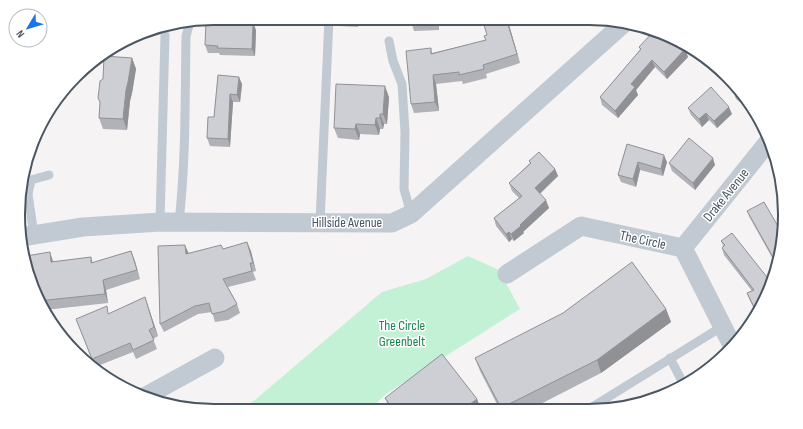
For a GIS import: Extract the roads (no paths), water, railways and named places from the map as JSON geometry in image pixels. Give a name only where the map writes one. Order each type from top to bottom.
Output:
[{"type":"street","name":"Hillside Avenue","points":[[27,236],[83,226],[160,222],[392,222],[411,214],[619,28]]},
{"type":"street","name":"Drake Avenue","points":[[683,248],[765,146]]},
{"type":"street","name":"The Circle","points":[[507,274],[581,226],[683,248],[730,340]]},
{"type":"street","points":[[151,393],[215,358]]},
{"type":"lane","points":[[320,222],[329,25]]},
{"type":"lane","points":[[179,222],[182,196],[185,134],[186,36],[188,27]]},
{"type":"lane","points":[[160,222],[165,35]]},
{"type":"lane","points":[[389,41],[393,61],[402,84],[405,132],[404,189],[411,214]]},
{"type":"lane","points":[[27,236],[28,194],[31,180],[49,175]]},
{"type":"lane","points":[[597,404],[723,326]]},
{"type":"lane","points":[[670,358],[681,380]]},
{"type":"park label","name":"The Circle Greenbelt","points":[[402,334]]}]
